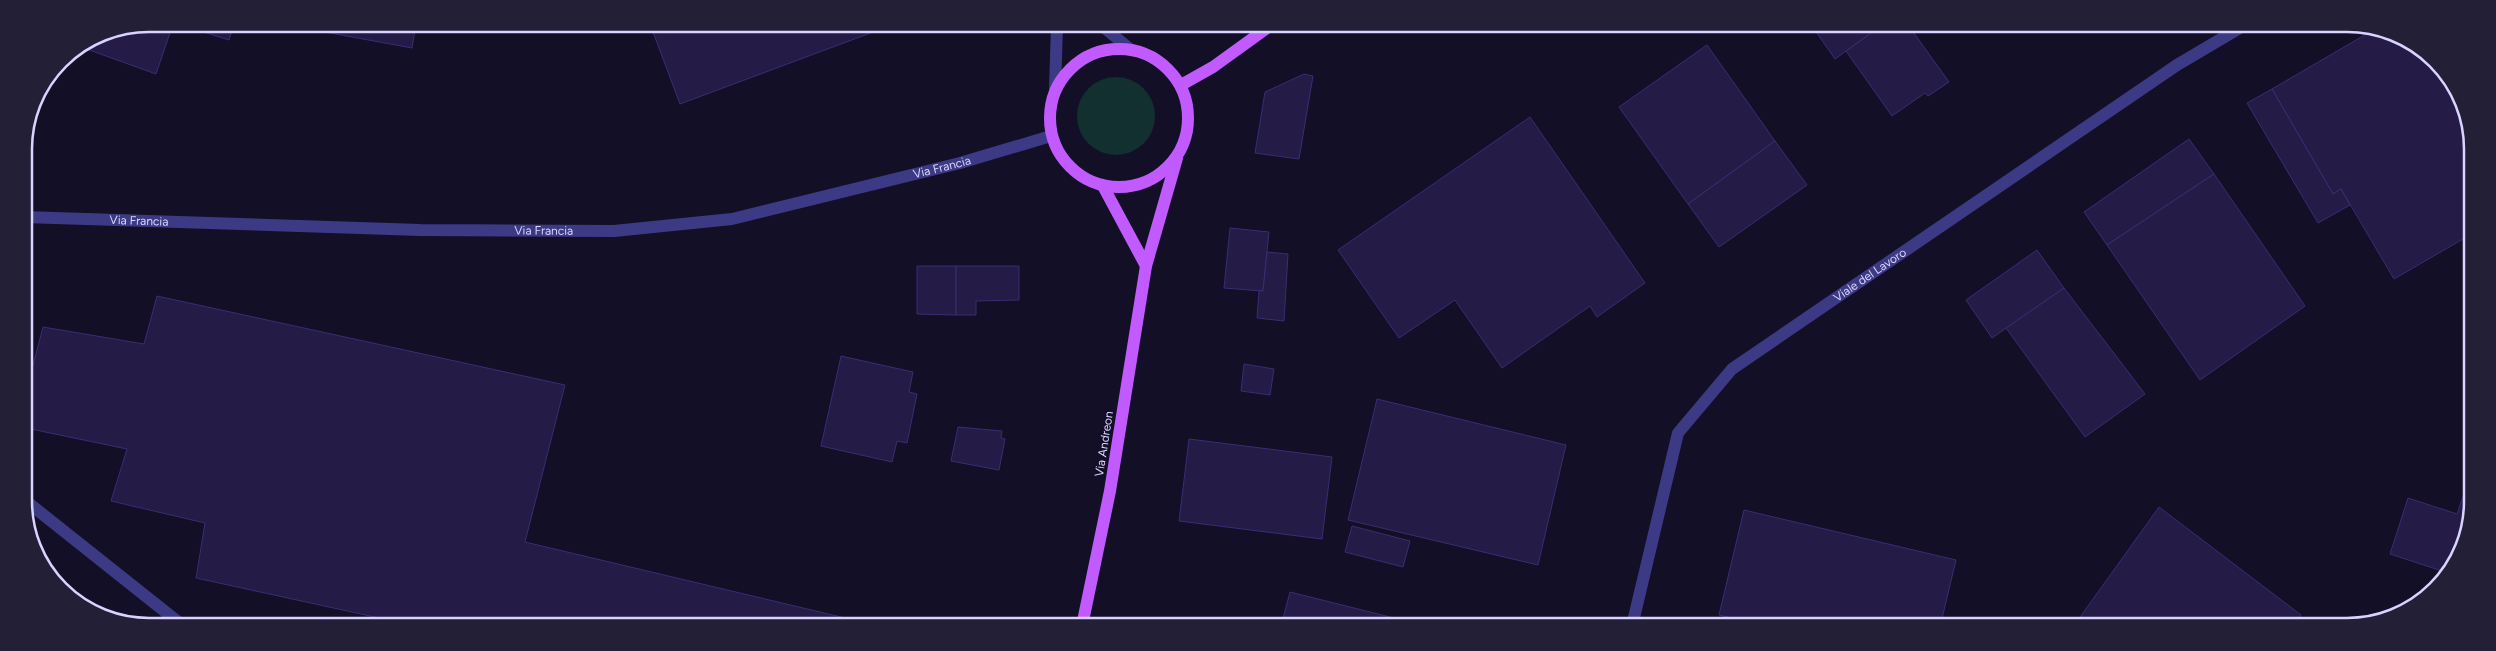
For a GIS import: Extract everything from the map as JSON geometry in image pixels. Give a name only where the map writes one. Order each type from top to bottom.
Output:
[{"type":"main road","points":[[1181,85],[1213,66],[1261,32]]},
{"type":"main road","points":[[1108,48],[1130,49],[1150,55],[1168,68],[1181,85],[1187,103],[1189,122],[1185,140],[1176,158],[1162,172],[1144,182],[1124,188],[1104,186],[1086,179],[1070,168],[1059,153],[1052,136],[1049,112],[1055,89],[1068,69],[1088,55],[1108,48]]},
{"type":"main road","name":"Via Andreon","points":[[1084,618],[1110,492],[1146,266],[1176,158]]},
{"type":"main road","points":[[1104,186],[1146,266]]},
{"type":"street","points":[[1055,89],[1057,32]]},
{"type":"street","points":[[1109,32],[1130,49]]},
{"type":"street","name":"Viale del Lavoro","points":[[1634,618],[1678,434],[1732,369],[2177,65],[2233,32]]},
{"type":"street","name":"Via Francia","points":[[33,218],[420,230],[614,231],[732,219],[960,163],[1052,136]]},
{"type":"street","points":[[33,506],[173,618]]},
{"type":"green space","points":[[1116,77],[1131,80],[1143,89],[1152,101],[1155,116],[1152,131],[1143,143],[1131,152],[1116,155],[1101,152],[1089,143],[1080,131],[1077,116],[1080,101],[1089,89],[1101,80]]},
{"type":"building","points":[[150,32],[170,32],[156,74],[89,50],[119,36]]},
{"type":"building","points":[[204,32],[232,32],[229,40]]},
{"type":"building","points":[[325,32],[415,32],[412,48]]},
{"type":"building","points":[[653,32],[873,32],[680,104]]},
{"type":"building","points":[[1816,32],[1873,32],[1835,59]]},
{"type":"building","points":[[1873,32],[1913,32],[1949,82],[1928,96],[1925,93],[1892,116],[1846,51]]},
{"type":"building","points":[[2366,35],[2391,41],[2418,57],[2439,78],[2448,91],[2461,127],[2464,150],[2464,238],[2394,279],[2341,189],[2333,194],[2272,89]]},
{"type":"building","points":[[1707,45],[1775,141],[1688,204],[1619,107]]},
{"type":"building","points":[[1304,74],[1313,76],[1299,159],[1255,153],[1265,92]]},
{"type":"building","points":[[2272,89],[2333,194],[2341,189],[2350,205],[2318,223],[2247,103]]},
{"type":"building","points":[[1530,117],[1645,283],[1597,317],[1590,306],[1502,368],[1455,300],[1399,338],[1338,250]]},
{"type":"building","points":[[2189,139],[2214,174],[2107,245],[2084,212]]},
{"type":"building","points":[[1775,141],[1807,185],[1719,247],[1688,204]]},
{"type":"building","points":[[2214,174],[2305,306],[2200,380],[2107,245]]},
{"type":"building","points":[[1230,228],[1269,232],[1263,291],[1224,288]]},
{"type":"building","points":[[2037,250],[2064,288],[1992,338],[1966,300]]},
{"type":"building","points":[[1267,252],[1288,254],[1284,321],[1257,318],[1259,291],[1263,291]]},
{"type":"building","points":[[917,266],[956,266],[956,315],[917,314]]},
{"type":"building","points":[[956,266],[1019,266],[1019,300],[976,301],[976,315],[956,315]]},
{"type":"building","points":[[2064,288],[2145,394],[2085,437],[2006,328]]},
{"type":"building","points":[[157,296],[565,385],[525,542],[845,618],[379,618],[196,578],[205,523],[111,501],[127,449],[32,429],[32,368],[43,327],[144,344]]},
{"type":"building","points":[[841,356],[913,372],[909,392],[917,394],[907,443],[897,441],[892,462],[821,446]]},
{"type":"building","points":[[1244,364],[1274,369],[1270,395],[1241,391]]},
{"type":"building","points":[[1377,399],[1566,445],[1538,565],[1348,520]]},
{"type":"building","points":[[958,427],[1002,431],[1001,438],[1005,439],[999,470],[951,461]]},
{"type":"building","points":[[1189,439],[1332,457],[1322,539],[1179,521]]},
{"type":"building","points":[[2464,494],[2460,532],[2448,560],[2441,571],[2390,554],[2408,498],[2457,514]]},
{"type":"building","points":[[2159,507],[2301,615],[2299,618],[2079,618]]},
{"type":"building","points":[[1744,510],[1956,560],[1942,618],[1732,618],[1719,615]]},
{"type":"building","points":[[1352,526],[1410,541],[1403,567],[1345,552]]},
{"type":"building","points":[[1290,592],[1394,618],[1283,618]]}]
